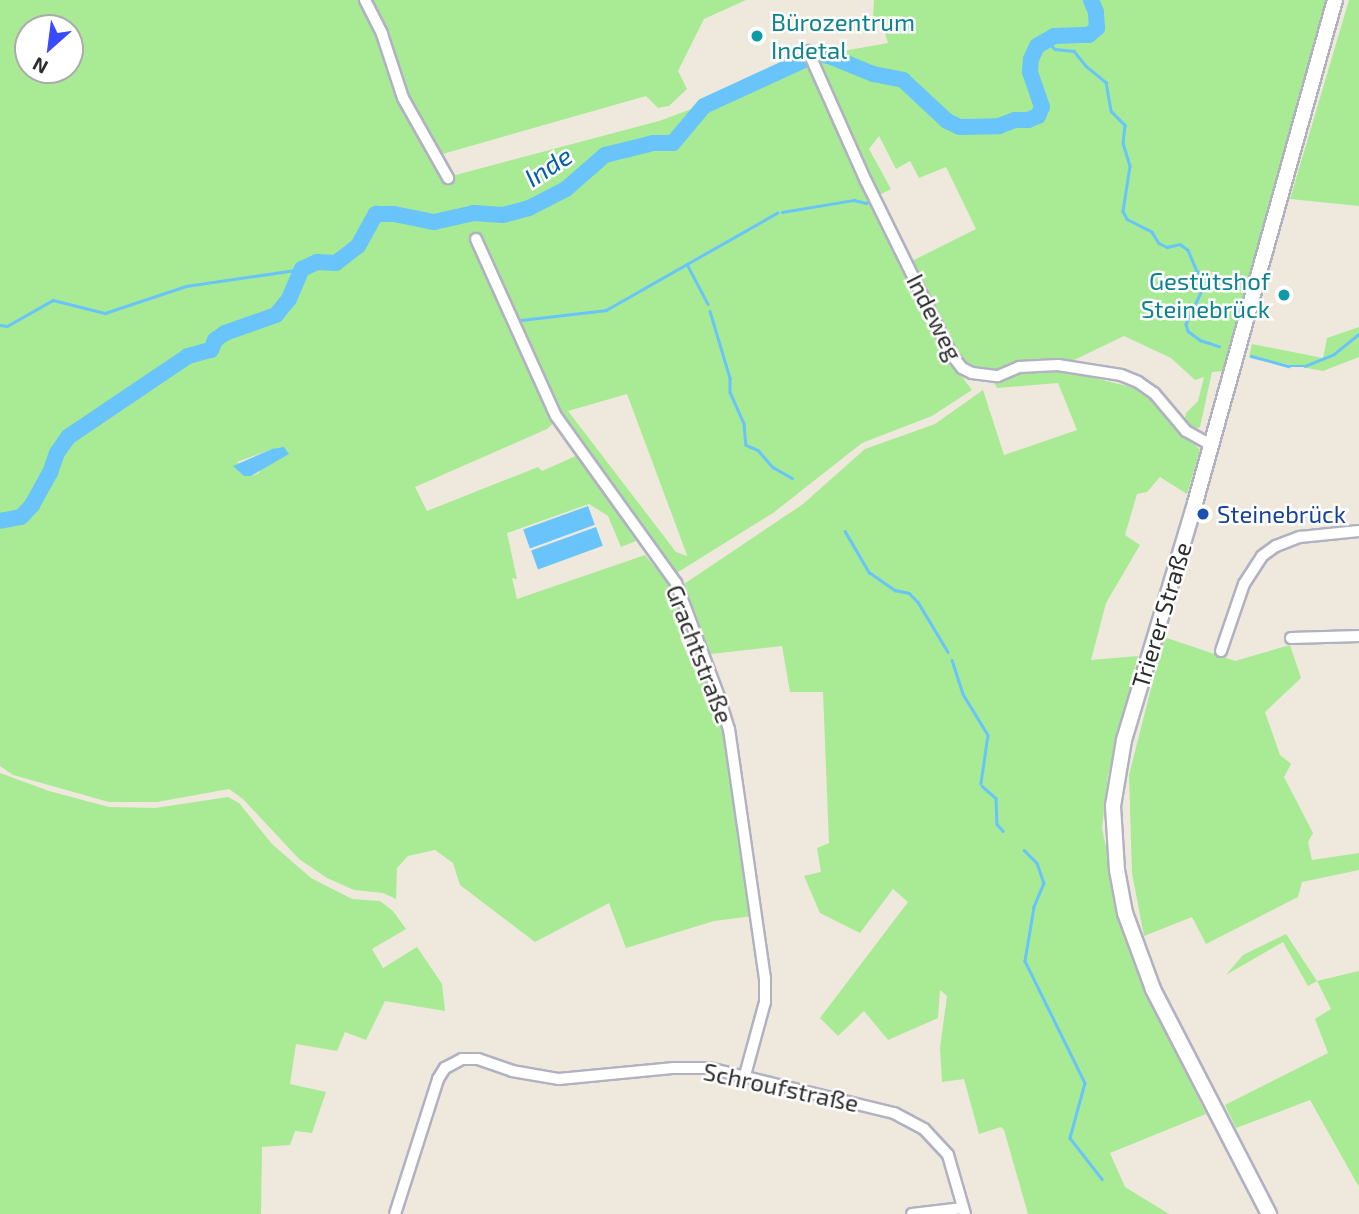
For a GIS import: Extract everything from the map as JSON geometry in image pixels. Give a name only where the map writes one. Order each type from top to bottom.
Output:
[{"type":"main road","name":"Trierer Straße","points":[[1269,1214],[1153,989],[1125,913],[1114,838],[1113,806],[1124,740],[1211,445],[1335,0]]},
{"type":"street","points":[[365,0],[382,34],[403,98],[448,178]]},
{"type":"street","name":"Indeweg","points":[[808,51],[866,181],[951,354],[962,368],[972,373],[998,376],[1019,367],[1058,365],[1121,375],[1154,393],[1186,431],[1211,445]]},
{"type":"street","name":"Grachtstraße","points":[[476,239],[556,416],[676,583],[719,696],[729,729],[765,978],[765,1002],[745,1075]]},
{"type":"street","points":[[1221,651],[1244,584],[1262,556],[1276,546],[1300,537],[1359,531]]},
{"type":"street","points":[[1291,638],[1359,636]]},
{"type":"street","name":"Schroufstraße","points":[[395,1214],[438,1079],[455,1060],[478,1059],[512,1071],[559,1079],[674,1068],[709,1068],[873,1107],[911,1121],[936,1140],[948,1155],[964,1211]]},
{"type":"street","points":[[912,1214],[964,1211]]},
{"type":"green space","points":[[0,0],[746,0],[704,19],[678,71],[687,89],[669,106],[658,108],[646,96],[439,155],[452,176],[659,121],[697,107],[707,97],[811,48],[843,51],[888,43],[882,23],[873,19],[874,0],[1327,0],[1223,371],[1212,372],[1200,427],[1190,431],[1184,424],[1186,413],[1198,401],[1204,377],[1195,380],[1171,358],[1124,336],[1072,361],[1048,359],[988,371],[966,365],[952,349],[912,261],[976,229],[946,167],[919,178],[910,161],[896,169],[879,136],[869,149],[891,189],[877,196],[890,234],[957,370],[972,390],[932,416],[862,443],[773,513],[675,574],[561,416],[547,429],[415,487],[427,511],[538,467],[542,471],[578,455],[636,541],[621,547],[608,516],[589,504],[507,533],[517,579],[512,578],[517,599],[645,555],[671,586],[691,633],[680,638],[697,676],[709,672],[728,730],[754,916],[714,921],[626,948],[609,903],[535,942],[460,885],[453,863],[435,850],[408,856],[397,868],[396,899],[383,893],[354,890],[327,878],[299,859],[243,799],[229,789],[157,802],[109,802],[13,775],[0,766]],"holes":[[[497,281],[551,398],[544,402],[506,319]],[[627,394],[687,556],[676,552],[568,411]],[[272,449],[259,473],[251,476],[237,462]]]},
{"type":"green space","points":[[1349,0],[1359,0],[1359,206],[1290,199]]},
{"type":"green space","points":[[1359,327],[1359,357],[1323,371],[1249,357],[1252,344],[1323,358],[1327,338]]},
{"type":"green space","points":[[1021,368],[1058,369],[1135,388],[1155,402],[1200,450],[1187,494],[1160,477],[1147,492],[1137,494],[1125,535],[1140,545],[1106,603],[1091,660],[1138,656],[1108,776],[1102,828],[1123,929],[1149,999],[1206,1114],[1110,1153],[1125,1187],[1169,1214],[1028,1214],[1004,1130],[1001,1127],[979,1134],[964,1079],[942,1082],[940,1048],[947,996],[940,990],[938,1018],[888,1040],[864,1011],[838,1036],[820,1018],[908,902],[893,889],[860,933],[820,913],[804,876],[821,872],[817,848],[829,843],[823,692],[790,692],[782,646],[711,654],[684,584],[803,504],[865,449],[935,424],[983,390],[1004,455],[1077,430],[1058,383],[997,388],[994,382]]},
{"type":"green space","points":[[1164,637],[1235,661],[1290,645],[1301,678],[1265,712],[1280,755],[1291,764],[1284,777],[1313,833],[1308,842],[1312,860],[1359,853],[1359,870],[1302,882],[1298,897],[1206,944],[1192,917],[1144,936],[1132,873],[1129,775]]},
{"type":"green space","points":[[0,773],[49,791],[109,807],[155,808],[228,797],[239,803],[272,844],[311,878],[352,899],[380,901],[393,911],[406,929],[372,949],[383,968],[417,947],[442,984],[445,1011],[385,1001],[366,1040],[345,1032],[337,1051],[296,1044],[290,1084],[326,1092],[312,1133],[295,1131],[290,1145],[262,1147],[261,1214],[0,1214]]},
{"type":"green space","points":[[1286,934],[1317,981],[1308,986],[1283,942],[1226,975],[1243,955]]},
{"type":"green space","points":[[1359,971],[1359,1187],[1310,1100],[1236,1128],[1225,1105],[1328,1053],[1315,1019],[1331,1009],[1317,981]]},
{"type":"water","points":[[284,447],[289,454],[251,476],[244,476],[233,466],[272,449]]},
{"type":"water","points":[[588,506],[595,525],[530,548],[523,530]]},
{"type":"water","points":[[596,527],[603,546],[538,569],[531,551]]},
{"type":"waterway","name":"Inde","points":[[0,521],[21,517],[32,505],[50,473],[57,453],[68,437],[188,356],[211,350],[215,340],[225,333],[276,315],[289,299],[302,269],[317,262],[336,263],[358,246],[376,214],[394,214],[434,222],[474,213],[503,215],[529,208],[566,189],[605,155],[653,143],[673,143],[704,106],[817,54],[829,56],[873,74],[903,80],[947,121],[960,127],[999,126],[1015,120],[1028,120],[1038,116],[1042,107],[1030,72],[1031,59],[1037,46],[1054,36],[1089,35],[1097,28],[1096,12],[1091,0]]},
{"type":"waterway","points":[[1045,40],[1055,49],[1074,51],[1086,66],[1106,82],[1111,111],[1125,125],[1123,143],[1130,166],[1123,211],[1127,219],[1152,232],[1159,243],[1167,247],[1180,244],[1188,250],[1197,271],[1207,280],[1186,324],[1188,331],[1200,340],[1219,346]]},
{"type":"waterway","points":[[782,212],[854,200],[866,203],[872,200]]},
{"type":"waterway","points":[[521,320],[606,310],[777,213]]},
{"type":"waterway","points":[[687,264],[708,304]]},
{"type":"waterway","points":[[0,325],[7,326],[53,300],[105,313],[186,286],[302,269]]},
{"type":"waterway","points":[[710,311],[730,378],[730,392],[744,424],[746,445],[758,450],[773,467],[792,478]]},
{"type":"waterway","points":[[1251,356],[1289,366],[1305,366],[1334,354],[1359,334]]},
{"type":"waterway","points":[[845,531],[869,572],[895,590],[909,593],[918,602],[948,652]]},
{"type":"waterway","points":[[952,660],[963,694],[988,735],[981,783]]},
{"type":"waterway","points":[[982,786],[996,798],[997,824],[1003,831]]},
{"type":"waterway","points":[[1024,850],[1037,863],[1044,883],[1034,907],[1025,961],[1085,1083],[1070,1138],[1102,1179]]},
{"type":"place","name":"Bürozentrum Indetal","points":[[757,36]]},
{"type":"place","name":"Gestütshof Steinebrück","points":[[1284,295]]},
{"type":"place","name":"Steinebrück","points":[[1203,514]]}]
